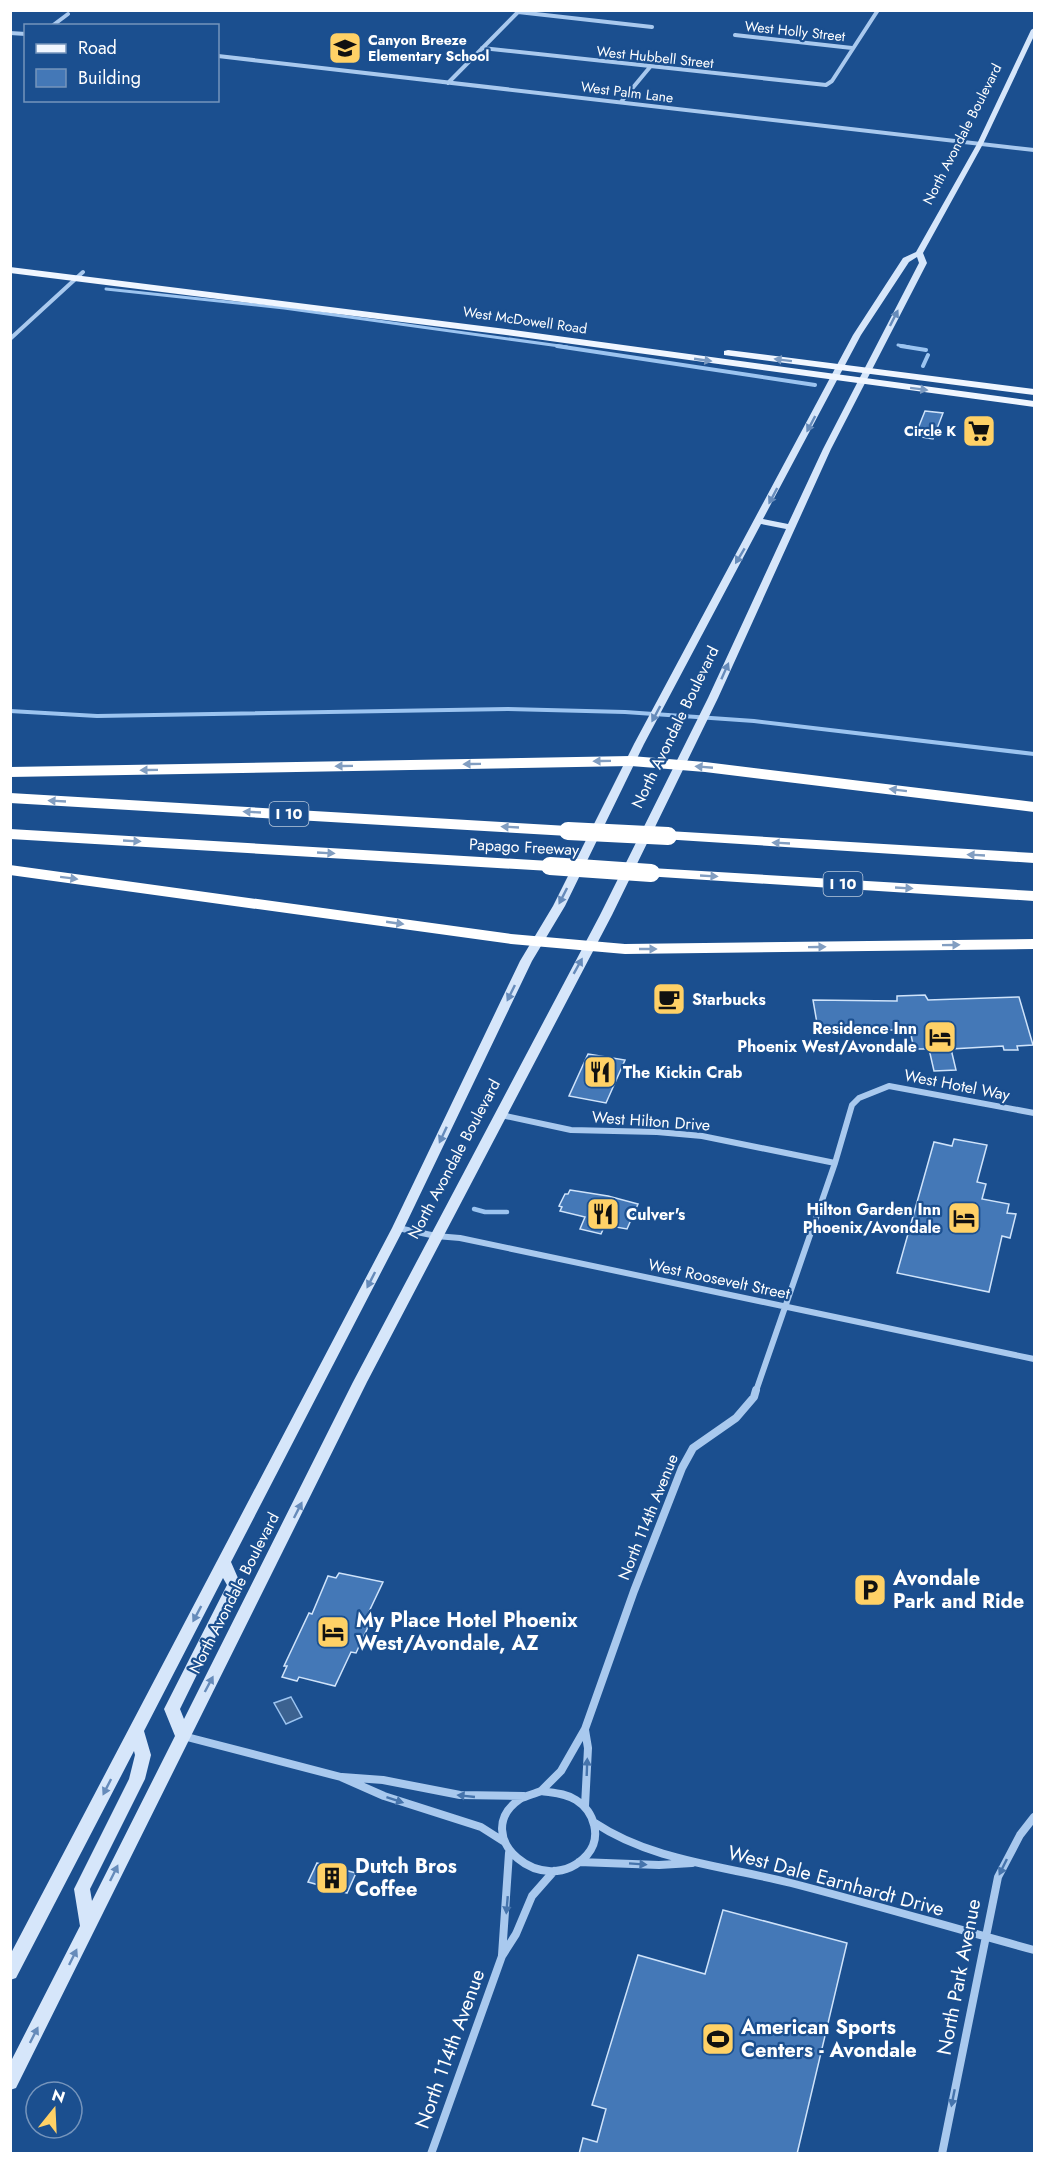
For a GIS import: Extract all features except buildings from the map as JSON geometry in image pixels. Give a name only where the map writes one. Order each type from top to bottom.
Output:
[{"type":"highway","points":[[10,772],[631,761],[1035,807]]},
{"type":"highway","name":"Papago Freeway","points":[[10,798],[1035,858]]},
{"type":"highway","name":"Papago Freeway","points":[[10,834],[1035,896]]},
{"type":"highway","points":[[10,870],[538,941],[626,949],[1035,944]]},
{"type":"main road","name":"North Avondale Boulevard","points":[[10,1973],[398,1228],[526,961],[559,906],[644,735],[858,335],[906,260],[919,253],[980,144],[1035,30]]},
{"type":"main road","name":"North Avondale Boulevard","points":[[10,2082],[182,1736],[436,1236],[590,945],[680,765],[861,382],[923,263],[919,253]]},
{"type":"main road","name":"West McDowell Road","points":[[10,262],[80,275],[1035,404]]},
{"type":"main road","name":"West McDowell Road","points":[[10,270],[80,275],[1035,392]]},
{"type":"main road","points":[[760,521],[791,527]]},
{"type":"main road","points":[[182,1736],[172,1709],[234,1585],[224,1562]]},
{"type":"main road","points":[[88,1926],[82,1889],[139,1773],[143,1755],[136,1731]]},
{"type":"street","points":[[852,48],[878,11],[873,10]]},
{"type":"street","points":[[448,82],[518,11],[652,27]]},
{"type":"street","points":[[55,24],[68,14]]},
{"type":"street","name":"West Holly Street","points":[[735,35],[852,48]]},
{"type":"street","name":"West Hubbell Street","points":[[482,48],[826,85],[852,48]]},
{"type":"street","name":"West Palm Lane","points":[[219,56],[1035,150]]},
{"type":"street","points":[[621,102],[650,67]]},
{"type":"street","points":[[10,339],[80,275]]},
{"type":"street","name":"West Hotel Way","points":[[876,1090],[889,1086],[906,1088],[1035,1113]]},
{"type":"street","name":"North 114th Avenue","points":[[585,1729],[634,1591],[682,1468],[693,1448],[736,1418],[754,1397],[852,1105],[859,1098],[876,1090]]},
{"type":"street","name":"West Hilton Drive","points":[[500,1114],[571,1130],[657,1132],[702,1136],[834,1163]]},
{"type":"street","name":"West Roosevelt Street","points":[[398,1228],[436,1236],[460,1238],[1035,1359]]},
{"type":"street","points":[[541,1791],[561,1771],[585,1729]]},
{"type":"street","points":[[585,1729],[588,1748],[585,1806]]},
{"type":"street","points":[[182,1736],[341,1777],[384,1796],[481,1827],[503,1841]]},
{"type":"street","points":[[341,1777],[364,1776],[452,1794],[481,1797],[525,1796],[541,1791],[565,1793],[585,1806]]},
{"type":"street","points":[[525,1796],[508,1810],[503,1820],[503,1841],[509,1853],[529,1868],[554,1871]]},
{"type":"street","name":"West Dale Earnhardt Drive","points":[[585,1806],[595,1823],[631,1844],[698,1863],[754,1874],[1035,1950]]},
{"type":"street","name":"North Park Avenue","points":[[942,2154],[998,1877],[1020,1835],[1035,1818]]},
{"type":"street","points":[[579,1862],[590,1851],[593,1844],[595,1823]]},
{"type":"street","name":"North 114th Avenue","points":[[502,1956],[509,1853]]},
{"type":"street","name":"West Dale Earnhardt Drive","points":[[554,1871],[579,1862],[659,1865],[698,1863]]},
{"type":"street","name":"North 114th Avenue","points":[[431,2154],[502,1956],[516,1934],[532,1896],[554,1871]]},
{"type":"water","points":[[291,1697],[302,1717],[286,1724],[274,1703]]},
{"type":"waterway","points":[[106,289],[284,308],[567,347]]},
{"type":"waterway","points":[[898,345],[909,347]]},
{"type":"waterway","points":[[557,346],[815,385]]},
{"type":"waterway","points":[[901,346],[926,350]]},
{"type":"waterway","points":[[923,366],[928,355]]},
{"type":"waterway","points":[[10,711],[97,716],[508,709],[625,712],[754,721],[1034,754]]},
{"type":"waterway","points":[[474,1209],[485,1212],[507,1212]]},
{"type":"place","name":"Canyon Breeze Elementary School","points":[[345,48]]},
{"type":"place","name":"Circle K","points":[[979,431]]},
{"type":"place","name":"Starbucks","points":[[669,999]]},
{"type":"place","name":"Residence Inn Phoenix West/Avondale","points":[[940,1037]]},
{"type":"place","name":"The Kickin Crab","points":[[600,1072]]},
{"type":"place","name":"Culver's","points":[[603,1214]]},
{"type":"place","name":"Hilton Garden Inn Phoenix/Avondale","points":[[964,1218]]},
{"type":"place","name":"Avondale Park and Ride","points":[[870,1590]]},
{"type":"place","name":"My Place Hotel Phoenix West/Avondale, AZ","points":[[333,1632]]},
{"type":"place","name":"Dutch Bros Coffee","points":[[332,1878]]},
{"type":"place","name":"American Sports Centers - Avondale","points":[[718,2039]]}]
